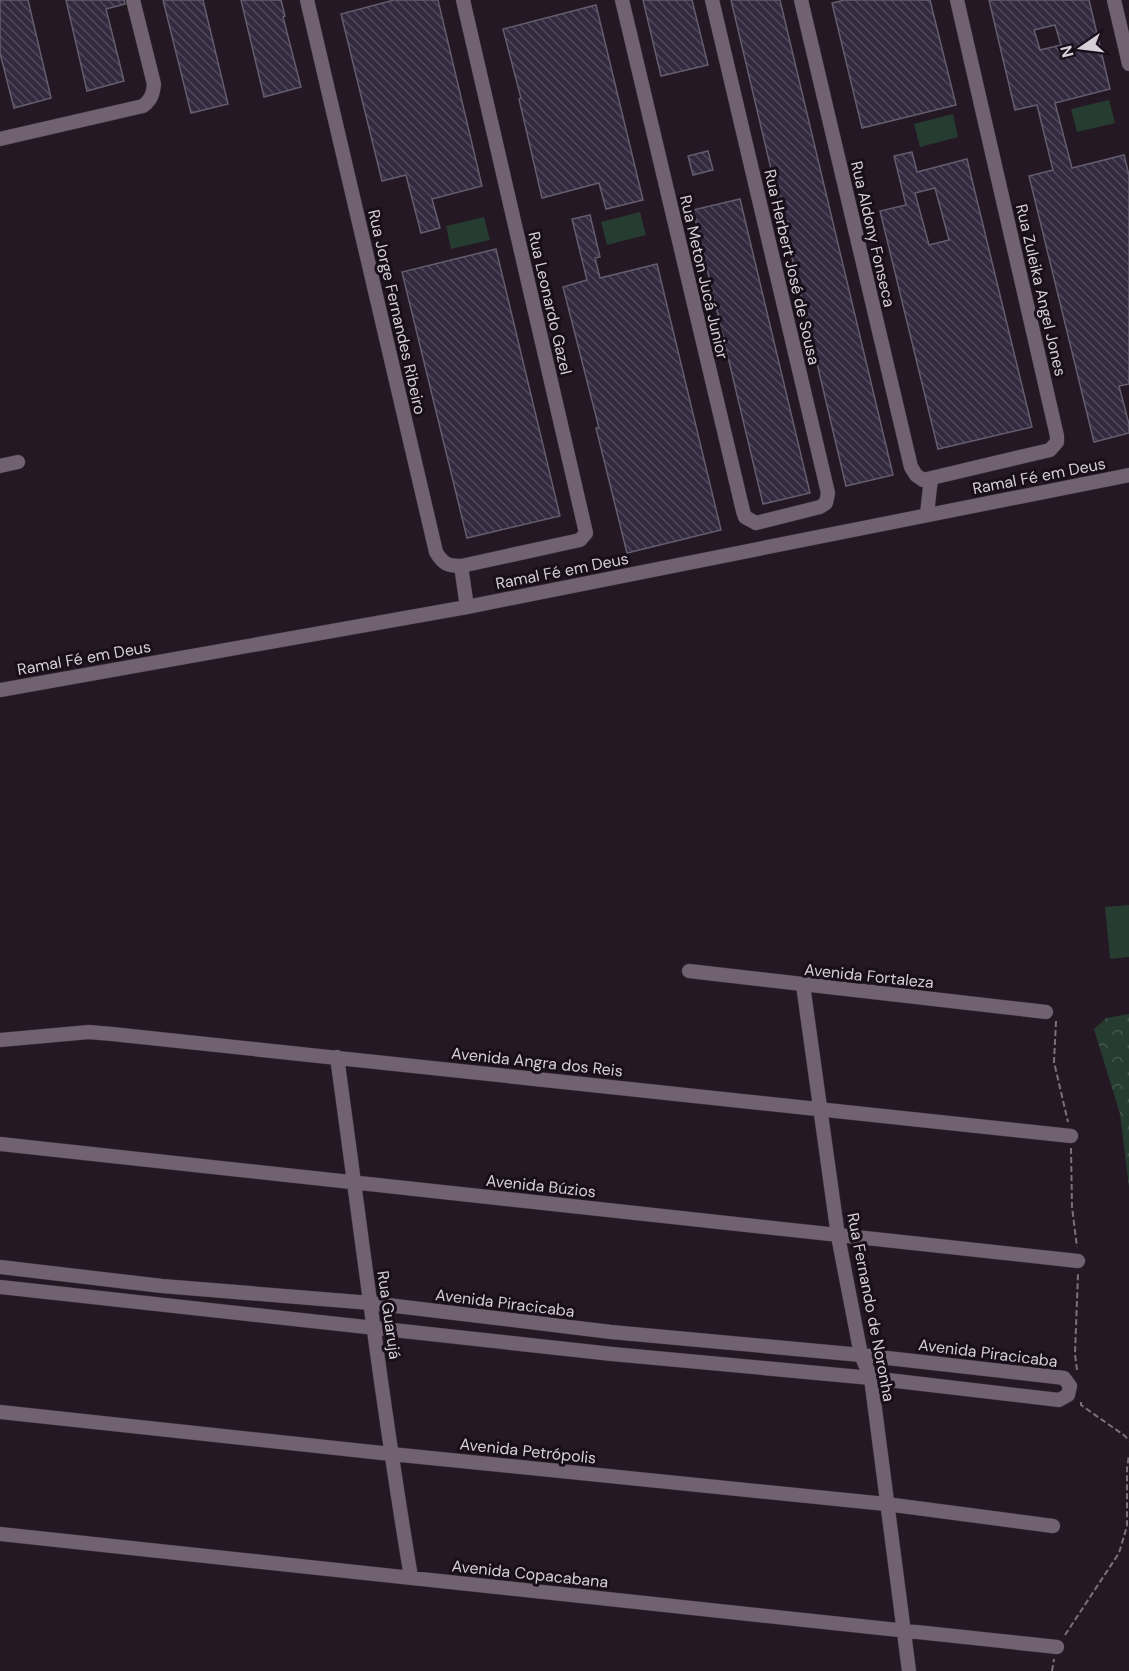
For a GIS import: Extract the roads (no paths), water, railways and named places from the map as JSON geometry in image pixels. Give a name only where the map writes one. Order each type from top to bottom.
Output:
[{"type":"street","points":[[0,139],[143,106],[150,101],[153,84],[133,0]]},
{"type":"street","name":"Rua Jorge Fernandes Ribeiro","points":[[307,0],[436,552],[442,562],[449,566],[461,566]]},
{"type":"street","name":"Rua Leonardo Gazel","points":[[461,566],[580,540],[586,533],[463,0]]},
{"type":"street","name":"Rua Meton Jucá Junior","points":[[622,0],[742,511],[756,524]]},
{"type":"street","name":"Rua Herbert José de Sousa","points":[[712,0],[828,493],[826,503],[820,507],[756,524]]},
{"type":"street","name":"Rua Aldony Fonseca","points":[[801,0],[911,466],[916,475]]},
{"type":"street","name":"Rua Zuleika Angel Jones","points":[[916,475],[923,480],[1050,450],[1057,442],[1058,435],[957,0]]},
{"type":"street","points":[[1114,0],[1129,64]]},
{"type":"street","points":[[0,466],[18,462]]},
{"type":"street","name":"Ramal Fé em Deus","points":[[0,690],[467,607],[1129,475]]},
{"type":"street","points":[[927,514],[931,478]]},
{"type":"street","points":[[756,524],[761,548]]},
{"type":"street","points":[[461,566],[467,607]]},
{"type":"street","name":"Avenida Fortaleza","points":[[689,971],[1046,1012]]},
{"type":"street","name":"Rua Fernando de Noronha","points":[[803,985],[838,1236],[861,1355],[871,1378],[909,1671]]},
{"type":"street","name":"Avenida Angra dos Reis","points":[[0,1040],[89,1032],[1071,1136]]},
{"type":"street","name":"Rua Guarujá","points":[[337,1057],[391,1454],[411,1577]]},
{"type":"street","name":"Avenida Búzios","points":[[0,1144],[1078,1261]]},
{"type":"street","name":"Avenida Piracicaba","points":[[0,1267],[162,1286],[370,1303],[611,1332],[861,1355],[1064,1378],[1070,1386],[1068,1395],[1059,1400],[871,1378],[612,1354],[0,1287]]},
{"type":"street","name":"Avenida Petrópolis","points":[[0,1412],[886,1504],[1053,1526]]},
{"type":"street","name":"Avenida Copacabana","points":[[0,1534],[1057,1647]]}]
